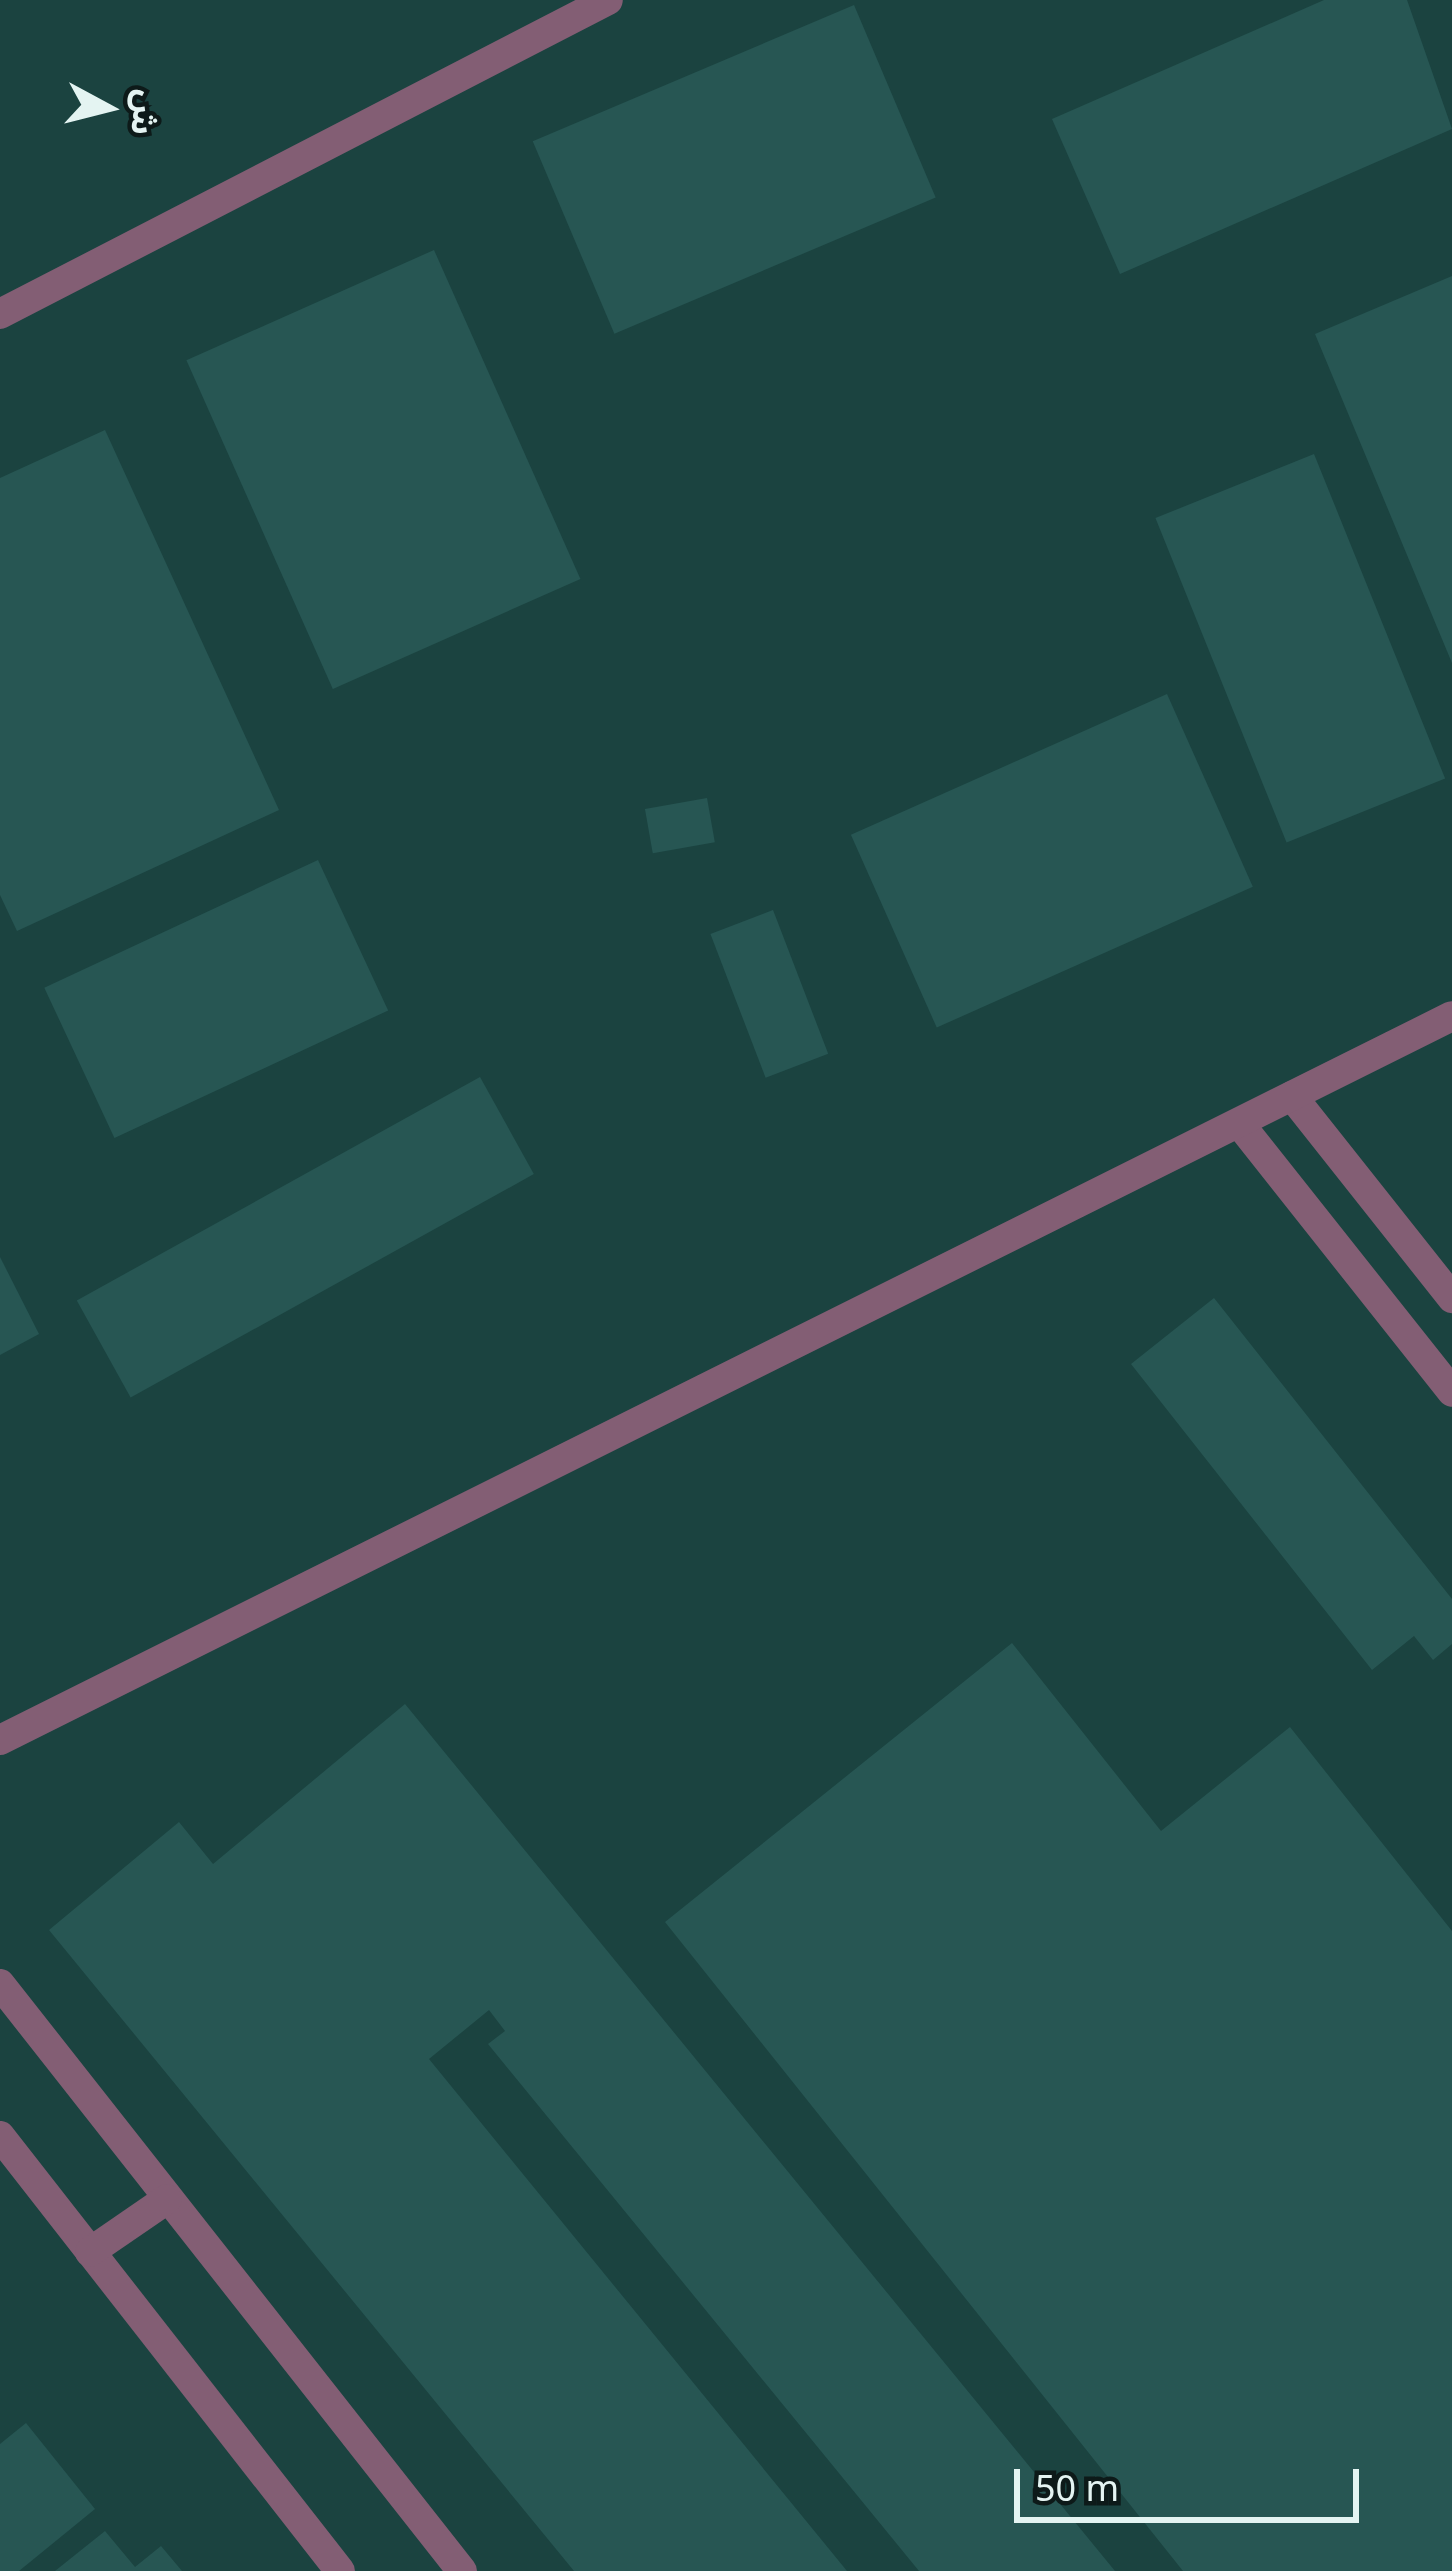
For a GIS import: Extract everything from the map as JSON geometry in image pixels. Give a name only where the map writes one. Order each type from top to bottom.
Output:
[{"type":"street","points":[[0,314],[608,0]]},
{"type":"street","points":[[0,1740],[1452,1016]]},
{"type":"street","points":[[1292,1096],[1452,1298]]},
{"type":"street","points":[[1239,1123],[1452,1392]]},
{"type":"street","points":[[0,1984],[462,2571]]},
{"type":"street","points":[[0,2136],[340,2571]]},
{"type":"street","points":[[90,2252],[167,2199]]},
{"type":"shaded area","points":[[0,0],[1452,0],[1452,2571],[0,2571]]},
{"type":"building","points":[[1324,0],[1407,0],[1452,129],[1120,274],[1052,119]]},
{"type":"building","points":[[854,5],[936,197],[614,334],[533,141]]},
{"type":"building","points":[[434,250],[580,579],[333,689],[186,360]]},
{"type":"building","points":[[1452,276],[1452,663],[1315,334]]},
{"type":"building","points":[[105,430],[279,810],[17,931],[0,895],[0,478]]},
{"type":"building","points":[[1314,454],[1445,779],[1287,843],[1155,518]]},
{"type":"building","points":[[1167,694],[1253,887],[937,1027],[851,835]]},
{"type":"building","points":[[707,798],[715,842],[653,853],[645,809]]},
{"type":"building","points":[[318,860],[388,1010],[114,1138],[44,988]]},
{"type":"building","points":[[773,910],[828,1054],[766,1078],[710,934]]},
{"type":"building","points":[[480,1077],[534,1174],[131,1398],[77,1300]]},
{"type":"building","points":[[0,1257],[39,1334],[0,1355]]},
{"type":"building","points":[[1214,1298],[1452,1599],[1452,1644],[1433,1660],[1414,1636],[1372,1670],[1131,1364]]},
{"type":"building","points":[[1012,1643],[1161,1831],[1290,1727],[1452,1931],[1452,2571],[1183,2571],[665,1922]]},
{"type":"building","points":[[405,1704],[1115,2571],[919,2571],[488,2044],[505,2031],[489,2010],[429,2059],[847,2571],[574,2571],[49,1930],[179,1822],[213,1864]]},
{"type":"building","points":[[26,2423],[95,2509],[19,2571],[0,2571],[0,2444]]},
{"type":"building","points":[[105,2531],[135,2567],[161,2546],[182,2571],[55,2571]]}]
